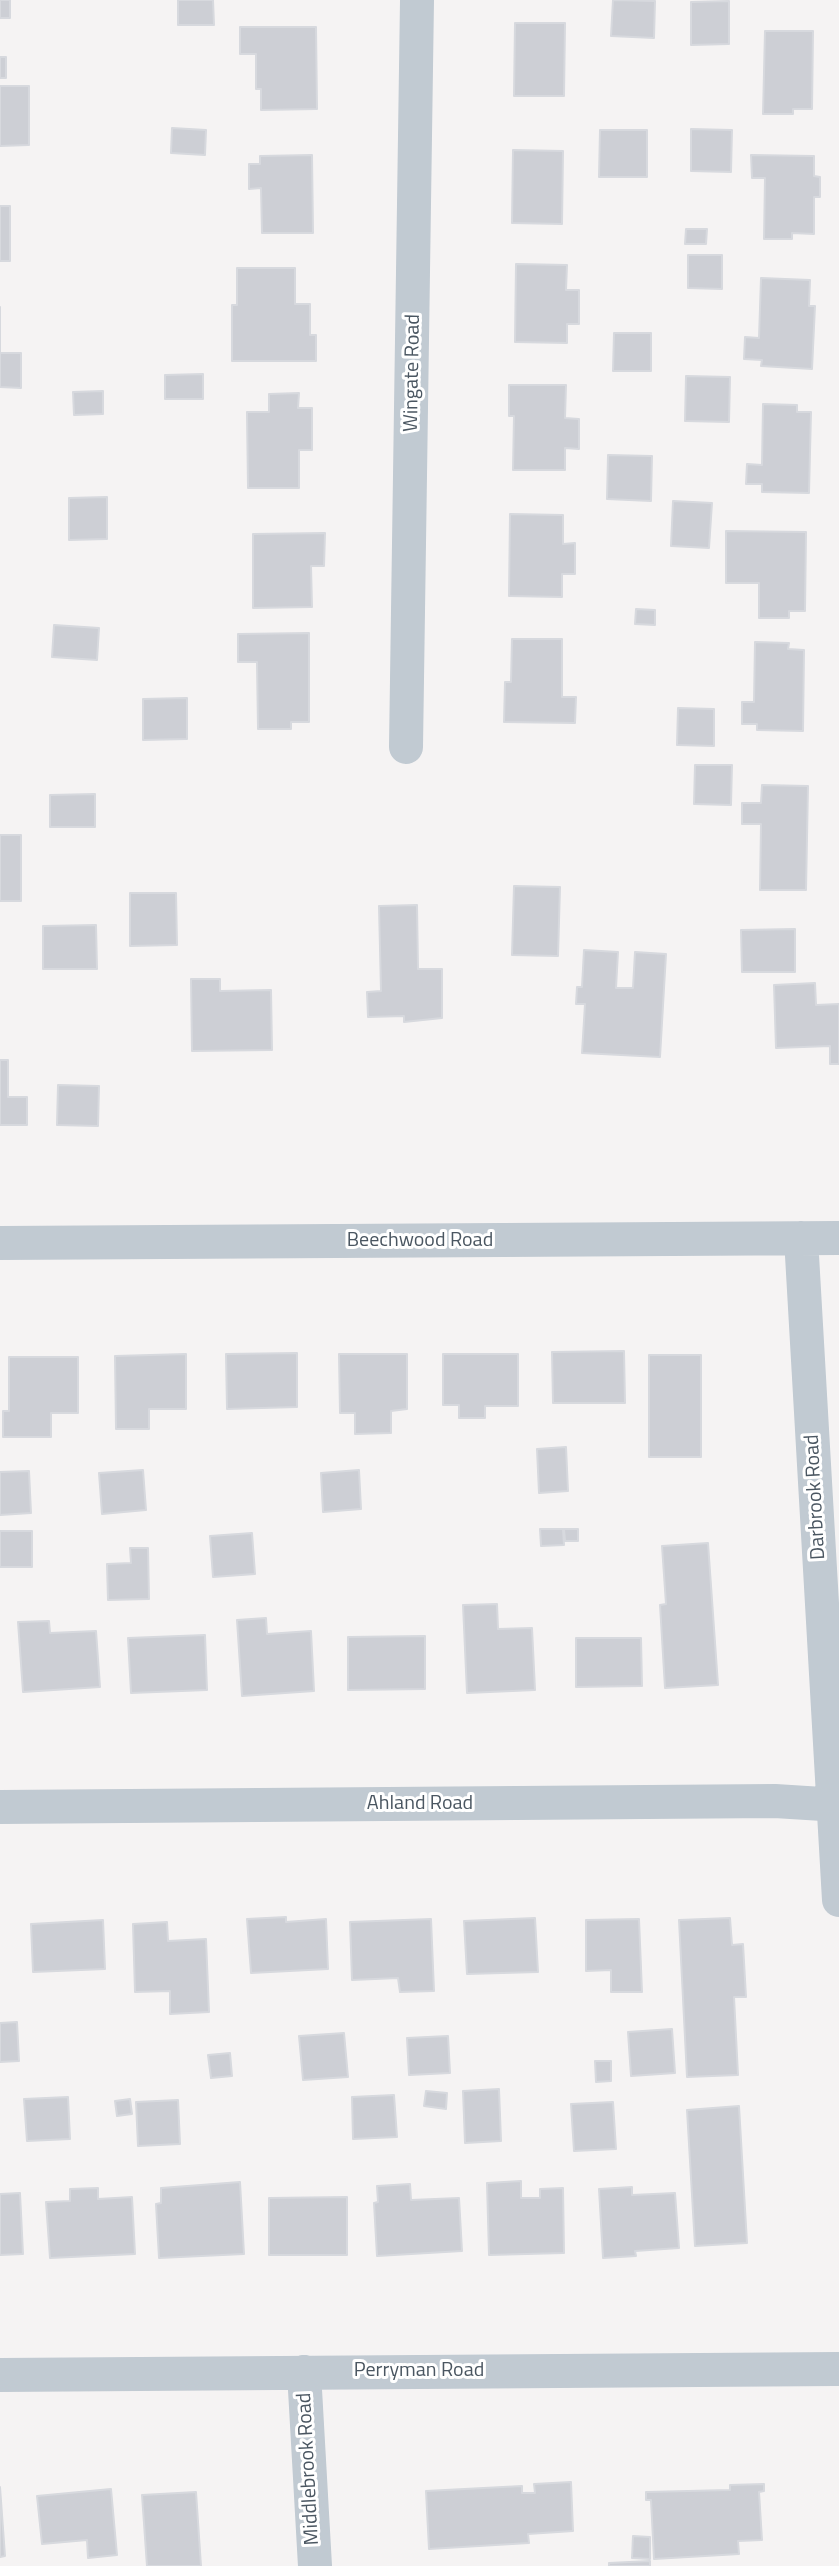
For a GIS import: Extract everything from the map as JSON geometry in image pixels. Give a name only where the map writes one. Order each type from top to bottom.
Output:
[{"type":"street","name":"Wingate Road","points":[[406,747],[417,0]]},
{"type":"street","name":"Darbrook Road","points":[[801,1238],[836,1804],[839,1900]]},
{"type":"street","name":"Beechwood Road","points":[[0,1243],[839,1238]]},
{"type":"street","name":"Ahland Road","points":[[0,1807],[775,1801],[836,1804]]},
{"type":"street","name":"Perryman Road","points":[[0,2375],[839,2369]]},
{"type":"street","name":"Middlebrook Road","points":[[304,2372],[315,2566]]},
{"type":"building","points":[[0,0],[10,0],[10,18],[0,18]]},
{"type":"building","points":[[178,0],[213,0],[214,25],[178,25]]},
{"type":"building","points":[[613,0],[655,1],[654,38],[611,36]]},
{"type":"building","points":[[729,1],[729,44],[691,45],[691,2]]},
{"type":"building","points":[[515,23],[565,23],[564,96],[514,96]]},
{"type":"building","points":[[240,27],[316,27],[317,109],[261,110],[261,89],[256,89],[256,54],[240,54]]},
{"type":"building","points":[[765,31],[813,31],[812,109],[793,109],[793,114],[763,114]]},
{"type":"building","points":[[0,57],[6,57],[6,78],[0,78]]},
{"type":"building","points":[[0,86],[29,86],[29,145],[0,146]]},
{"type":"building","points":[[172,128],[206,130],[205,155],[171,153]]},
{"type":"building","points":[[691,129],[732,130],[731,172],[691,171]]},
{"type":"building","points":[[600,130],[647,130],[647,177],[599,177]]},
{"type":"building","points":[[513,150],[563,151],[562,224],[512,223]]},
{"type":"building","points":[[312,155],[313,233],[262,233],[261,188],[249,189],[249,164],[260,164],[260,156]]},
{"type":"building","points":[[751,155],[814,156],[814,176],[820,177],[820,197],[814,197],[814,234],[792,233],[792,239],[764,239],[765,178],[752,178]]},
{"type":"building","points":[[0,206],[10,206],[10,261],[0,261]]},
{"type":"building","points":[[686,229],[707,229],[706,244],[685,244]]},
{"type":"building","points":[[688,255],[722,255],[722,289],[688,288]]},
{"type":"building","points":[[516,264],[567,265],[566,290],[579,290],[579,324],[567,324],[567,343],[515,342]]},
{"type":"building","points":[[237,268],[295,268],[295,304],[310,304],[310,335],[316,335],[316,361],[232,361],[232,305],[237,305]]},
{"type":"building","points":[[761,278],[810,280],[809,306],[815,306],[812,369],[761,366],[762,360],[744,359],[745,337],[759,338]]},
{"type":"building","points":[[614,333],[651,333],[651,371],[613,371]]},
{"type":"building","points":[[0,353],[21,353],[21,388],[0,387]]},
{"type":"building","points":[[203,374],[203,399],[165,399],[165,375]]},
{"type":"building","points":[[686,376],[730,377],[729,422],[685,421]]},
{"type":"building","points":[[509,385],[566,385],[565,418],[579,419],[579,449],[565,448],[565,470],[513,470],[514,416],[509,416]]},
{"type":"building","points":[[103,391],[103,414],[74,415],[73,392]]},
{"type":"building","points":[[299,393],[298,408],[312,408],[312,450],[299,450],[299,488],[248,488],[247,412],[269,412],[269,394]]},
{"type":"building","points":[[763,404],[797,405],[797,412],[811,412],[809,493],[762,492],[762,484],[746,484],[747,464],[762,465]]},
{"type":"building","points":[[608,455],[652,456],[651,501],[607,499]]},
{"type":"building","points":[[107,497],[107,539],[69,540],[69,498]]},
{"type":"building","points":[[673,501],[712,503],[709,548],[671,546]]},
{"type":"building","points":[[510,514],[563,515],[563,544],[575,543],[575,574],[562,574],[562,597],[509,596]]},
{"type":"building","points":[[726,531],[806,532],[805,611],[789,611],[789,618],[759,618],[759,583],[726,583]]},
{"type":"building","points":[[325,533],[324,566],[311,566],[312,607],[253,608],[253,534]]},
{"type":"building","points":[[636,609],[655,610],[655,625],[635,624]]},
{"type":"building","points":[[54,625],[99,628],[97,660],[52,657]]},
{"type":"building","points":[[309,633],[309,722],[291,722],[291,729],[258,729],[257,662],[238,662],[238,634]]},
{"type":"building","points":[[512,639],[562,639],[562,697],[576,697],[575,723],[504,722],[505,682],[511,682]]},
{"type":"building","points":[[755,642],[789,643],[788,649],[804,650],[803,731],[757,730],[757,724],[742,724],[742,702],[754,702]]},
{"type":"building","points":[[187,698],[187,739],[143,740],[143,699]]},
{"type":"building","points":[[678,708],[714,709],[714,746],[677,745]]},
{"type":"building","points":[[695,765],[732,765],[731,805],[694,804]]},
{"type":"building","points":[[762,785],[808,786],[806,890],[760,890],[761,824],[742,824],[742,803],[761,803]]},
{"type":"building","points":[[95,794],[95,827],[50,827],[50,795]]},
{"type":"building","points":[[0,835],[21,835],[21,901],[0,901]]},
{"type":"building","points":[[514,886],[560,887],[558,956],[512,955]]},
{"type":"building","points":[[130,893],[176,893],[177,945],[130,946]]},
{"type":"building","points":[[417,905],[418,969],[442,969],[442,1018],[404,1022],[404,1016],[368,1017],[367,992],[381,991],[379,906]]},
{"type":"building","points":[[96,925],[97,969],[43,969],[43,926]]},
{"type":"building","points":[[795,929],[795,972],[742,972],[741,930]]},
{"type":"building","points":[[584,950],[618,952],[616,988],[633,988],[635,952],[666,954],[660,1057],[582,1053],[585,1004],[576,1004],[577,987],[582,987]]},
{"type":"building","points":[[191,979],[220,979],[220,991],[271,990],[272,1050],[192,1051]]},
{"type":"building","points":[[815,983],[816,1005],[839,1004],[839,1064],[830,1064],[830,1046],[776,1048],[774,985]]},
{"type":"building","points":[[0,1060],[8,1060],[8,1097],[27,1097],[27,1125],[0,1125]]},
{"type":"building","points":[[58,1085],[99,1086],[98,1126],[57,1125]]},
{"type":"building","points":[[624,1351],[625,1403],[553,1403],[552,1352]]},
{"type":"building","points":[[297,1353],[297,1407],[227,1409],[226,1354]]},
{"type":"building","points":[[186,1354],[186,1409],[149,1409],[149,1429],[116,1429],[115,1356]]},
{"type":"building","points":[[339,1354],[407,1354],[407,1409],[391,1411],[391,1433],[355,1434],[355,1413],[340,1413]]},
{"type":"building","points":[[443,1354],[518,1354],[518,1406],[485,1406],[485,1418],[459,1418],[459,1405],[443,1405]]},
{"type":"building","points":[[649,1355],[701,1355],[701,1457],[649,1457]]},
{"type":"building","points":[[9,1357],[78,1357],[78,1413],[51,1413],[51,1437],[3,1437],[3,1411],[9,1411]]},
{"type":"building","points":[[566,1447],[568,1491],[539,1493],[537,1449]]},
{"type":"building","points":[[143,1470],[146,1510],[102,1514],[99,1473]]},
{"type":"building","points":[[359,1470],[361,1509],[323,1512],[321,1473]]},
{"type":"building","points":[[29,1471],[31,1513],[0,1515],[0,1472]]},
{"type":"building","points":[[540,1529],[563,1529],[564,1545],[541,1546]]},
{"type":"building","points":[[564,1529],[578,1529],[578,1541],[565,1541]]},
{"type":"building","points":[[0,1531],[32,1531],[32,1567],[0,1567]]},
{"type":"building","points":[[252,1533],[255,1574],[213,1577],[210,1536]]},
{"type":"building","points":[[708,1543],[718,1685],[665,1688],[660,1605],[666,1604],[662,1546]]},
{"type":"building","points":[[130,1548],[148,1548],[149,1599],[108,1600],[107,1564],[131,1563]]},
{"type":"building","points":[[497,1604],[498,1629],[532,1628],[535,1690],[467,1693],[463,1605]]},
{"type":"building","points":[[266,1618],[267,1634],[311,1631],[314,1691],[242,1696],[237,1620]]},
{"type":"building","points":[[49,1621],[50,1633],[96,1631],[100,1687],[23,1692],[18,1622]]},
{"type":"building","points":[[205,1635],[207,1690],[131,1693],[128,1638]]},
{"type":"building","points":[[425,1636],[425,1689],[348,1690],[348,1637]]},
{"type":"building","points":[[576,1638],[641,1638],[642,1686],[576,1687]]},
{"type":"building","points":[[286,1917],[286,1922],[326,1919],[328,1969],[251,1973],[247,1919]]},
{"type":"building","points":[[535,1918],[538,1972],[467,1974],[464,1921]]},
{"type":"building","points":[[730,1918],[732,1945],[743,1944],[746,1997],[734,1997],[738,2075],[687,2077],[679,1920]]},
{"type":"building","points":[[431,1919],[434,1991],[400,1992],[398,1978],[352,1980],[350,1922]]},
{"type":"building","points":[[639,1919],[642,1992],[611,1992],[611,1970],[586,1971],[586,1920]]},
{"type":"building","points":[[103,1920],[105,1969],[33,1972],[31,1924]]},
{"type":"building","points":[[167,1922],[168,1941],[206,1939],[209,2012],[170,2014],[170,1991],[135,1992],[133,1924]]},
{"type":"building","points":[[17,2022],[19,2061],[0,2062],[0,2023]]},
{"type":"building","points":[[672,2029],[675,2073],[631,2076],[628,2032]]},
{"type":"building","points":[[344,2033],[348,2077],[303,2080],[299,2036]]},
{"type":"building","points":[[448,2036],[450,2073],[409,2075],[407,2038]]},
{"type":"building","points":[[230,2053],[232,2076],[211,2078],[208,2055]]},
{"type":"building","points":[[595,2061],[611,2061],[611,2081],[596,2082]]},
{"type":"building","points":[[499,2089],[501,2141],[465,2143],[463,2091]]},
{"type":"building","points":[[426,2091],[447,2093],[446,2109],[424,2106]]},
{"type":"building","points":[[394,2095],[397,2137],[353,2139],[352,2097]]},
{"type":"building","points":[[68,2097],[70,2139],[27,2141],[24,2099]]},
{"type":"building","points":[[130,2099],[132,2114],[117,2116],[115,2101]]},
{"type":"building","points":[[178,2100],[180,2144],[138,2146],[136,2102]]},
{"type":"building","points":[[613,2102],[616,2149],[574,2151],[571,2104]]},
{"type":"building","points":[[739,2106],[747,2243],[695,2246],[687,2110]]},
{"type":"building","points":[[521,2181],[521,2198],[540,2198],[540,2189],[563,2188],[564,2253],[489,2255],[487,2183]]},
{"type":"building","points":[[240,2182],[244,2254],[159,2258],[156,2204],[161,2203],[161,2188]]},
{"type":"building","points":[[410,2184],[411,2200],[459,2198],[462,2251],[377,2256],[374,2203],[378,2202],[377,2186]]},
{"type":"building","points":[[632,2187],[632,2195],[675,2193],[679,2248],[635,2251],[636,2256],[603,2258],[599,2189]]},
{"type":"building","points":[[98,2188],[98,2199],[132,2197],[135,2254],[50,2258],[46,2202],[70,2201],[70,2189]]},
{"type":"building","points":[[20,2193],[23,2254],[0,2255],[0,2194]]},
{"type":"building","points":[[347,2197],[347,2255],[269,2255],[269,2198]]},
{"type":"building","points":[[571,2482],[573,2531],[528,2534],[529,2543],[429,2549],[426,2491],[522,2486],[522,2493],[535,2493],[534,2484]]},
{"type":"building","points":[[764,2484],[764,2491],[759,2492],[762,2540],[738,2541],[739,2554],[654,2559],[651,2500],[646,2500],[646,2492],[730,2490],[730,2485]]},
{"type":"building","points":[[0,2487],[5,2556],[0,2557]]},
{"type":"building","points":[[111,2489],[117,2555],[88,2558],[87,2540],[42,2544],[37,2496]]},
{"type":"building","points":[[196,2492],[201,2566],[147,2566],[142,2495]]},
{"type":"building","points":[[633,2536],[650,2537],[650,2559],[632,2558]]},
{"type":"building","points":[[650,2561],[650,2566],[609,2566],[609,2563]]}]
